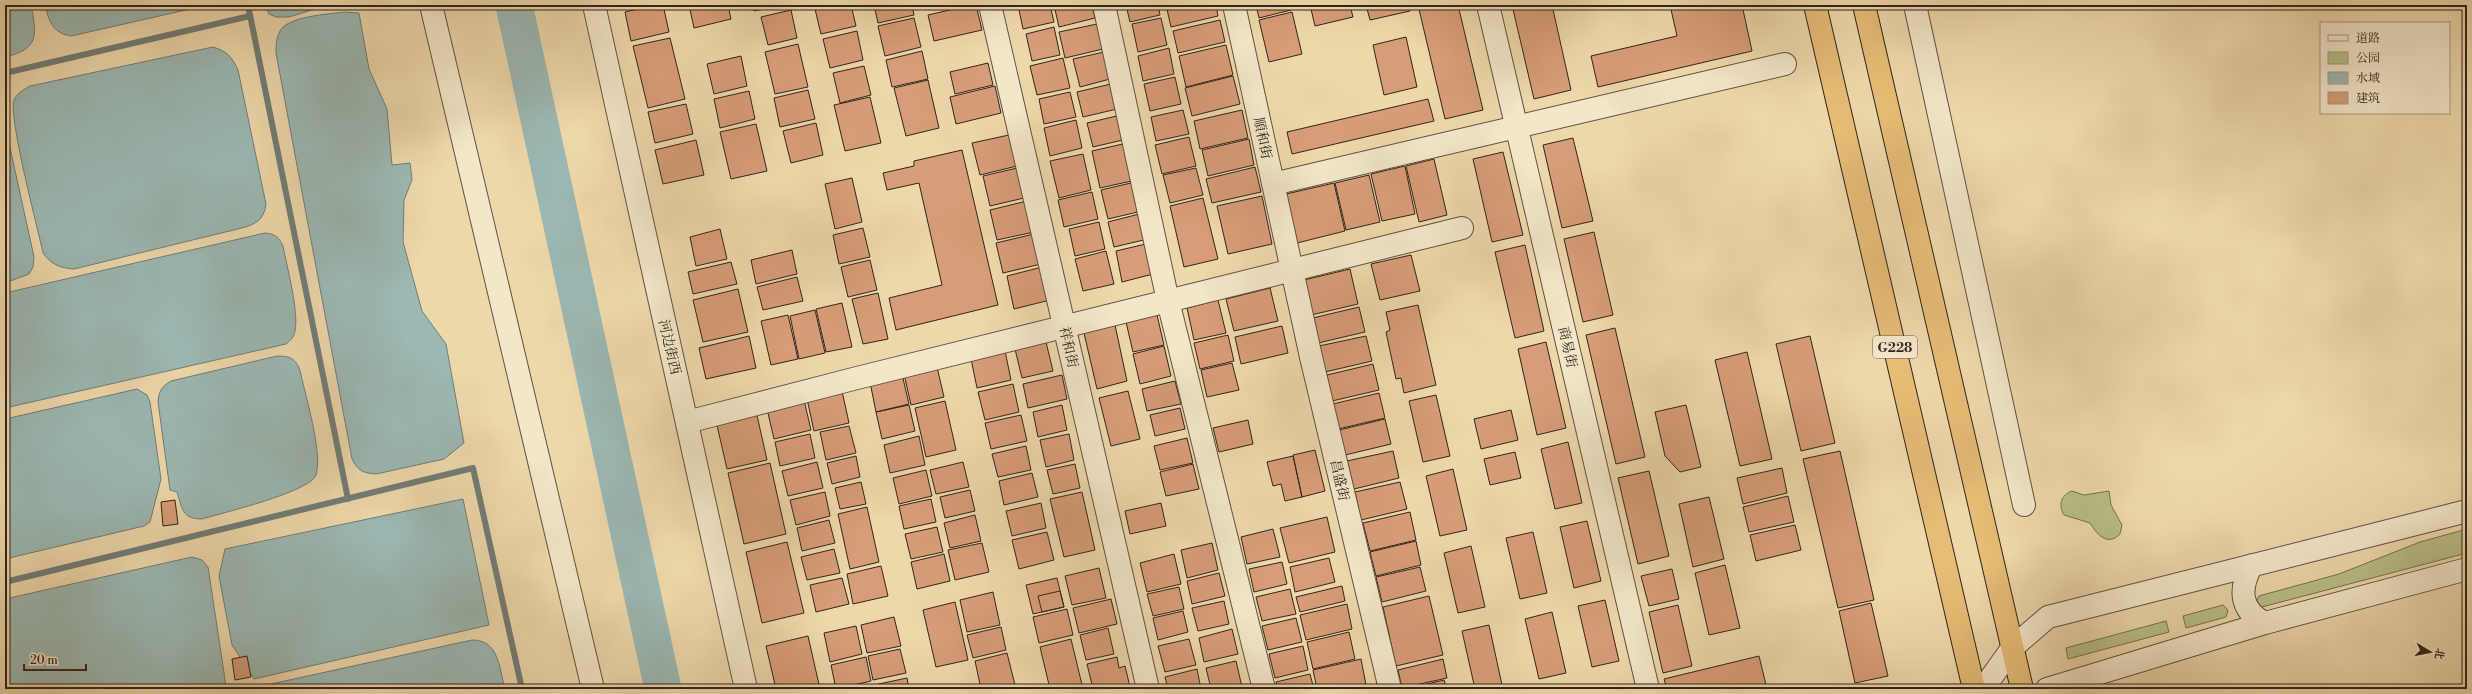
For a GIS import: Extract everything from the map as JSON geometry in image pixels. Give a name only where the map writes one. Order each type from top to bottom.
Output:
[{"type":"highway","name":"G228","points":[[1815,5],[1974,689]]},
{"type":"highway","points":[[1864,5],[2022,689]]},
{"type":"street","points":[[431,5],[593,689]]},
{"type":"street","name":"河边街西","points":[[594,5],[746,689]]},
{"type":"street","name":"祥和街","points":[[990,5],[1148,689]]},
{"type":"street","points":[[1104,5],[1168,301],[1264,689]]},
{"type":"street","name":"順和街","points":[[1234,5],[1292,270]]},
{"type":"street","name":"商易街","points":[[1488,5],[1648,689]]},
{"type":"street","points":[[1915,5],[2024,505]]},
{"type":"street","points":[[1273,184],[1785,64]]},
{"type":"street","points":[[687,422],[1064,326],[1462,228]]},
{"type":"street","name":"昌盛街","points":[[1292,270],[1311,357],[1390,689]]},
{"type":"street","points":[[1984,689],[2013,647],[2048,617],[2467,511]]},
{"type":"street","points":[[2252,566],[2244,581],[2242,598],[2251,614],[2265,623]]},
{"type":"street","points":[[2047,689],[2265,623],[2467,569]]},
{"type":"green space","points":[[2072,491],[2084,495],[2109,491],[2111,505],[2122,525],[2120,534],[2111,539],[2103,538],[2090,523],[2064,515],[2061,508],[2063,498]]},
{"type":"green space","points":[[2467,529],[2467,553],[2262,607],[2256,603],[2259,596],[2339,574],[2420,542]]},
{"type":"green space","points":[[2223,605],[2228,610],[2226,617],[2186,628],[2183,616]]},
{"type":"green space","points":[[2166,621],[2169,632],[2068,659],[2066,648]]},
{"type":"water","points":[[5,5],[31,5],[34,33],[33,40],[24,50],[5,57]]},
{"type":"water","points":[[45,5],[208,5],[71,36],[65,35],[53,26],[48,17]]},
{"type":"water","points":[[265,5],[328,5],[289,17],[276,17],[269,14]]},
{"type":"water","points":[[345,12],[359,13],[369,69],[387,109],[392,165],[410,163],[412,180],[404,200],[403,242],[422,311],[446,344],[464,443],[444,459],[376,474],[361,471],[352,459],[276,53],[278,36],[284,26],[300,19]]},
{"type":"water","points":[[213,47],[222,50],[228,55],[234,61],[238,70],[266,204],[264,213],[260,219],[246,227],[74,269],[60,267],[53,263],[43,253],[24,174],[13,110],[14,100],[17,95],[30,86]]},
{"type":"water","points":[[5,125],[34,257],[33,267],[29,274],[5,283]]},
{"type":"water","points":[[265,233],[276,236],[283,246],[292,289],[296,323],[294,335],[286,344],[5,408],[5,293]]},
{"type":"water","points":[[277,356],[292,358],[300,370],[315,438],[318,465],[316,475],[310,482],[283,495],[202,519],[190,517],[184,512],[177,492],[170,490],[158,402],[161,390],[171,381]]},
{"type":"water","points":[[137,389],[147,395],[150,402],[161,479],[150,522],[144,526],[5,559],[5,419]]},
{"type":"water","points":[[463,499],[489,625],[254,679],[232,645],[219,576],[225,549]]},
{"type":"water","points":[[192,557],[202,560],[208,567],[226,686],[213,689],[5,689],[5,599]]},
{"type":"water","points":[[472,640],[481,641],[493,650],[499,664],[505,689],[259,689],[262,686]]},
{"type":"building","points":[[655,5],[663,5],[669,32],[631,41],[625,12]]},
{"type":"building","points":[[689,5],[728,5],[731,19],[694,28]]},
{"type":"building","points":[[753,5],[781,5],[754,11]]},
{"type":"building","points":[[814,5],[851,5],[856,26],[821,34]]},
{"type":"building","points":[[874,5],[912,5],[914,15],[878,23]]},
{"type":"building","points":[[927,5],[945,5],[928,9]]},
{"type":"building","points":[[976,5],[982,30],[934,41],[928,15]]},
{"type":"building","points":[[1018,5],[1050,5],[1054,22],[1023,29]]},
{"type":"building","points":[[1054,5],[1092,5],[1095,18],[1059,27]]},
{"type":"building","points":[[1126,5],[1158,5],[1160,15],[1130,22]]},
{"type":"building","points":[[1166,5],[1216,5],[1218,16],[1171,27]]},
{"type":"building","points":[[1256,5],[1290,5],[1291,10],[1259,18]]},
{"type":"building","points":[[1310,5],[1350,5],[1353,17],[1315,26]]},
{"type":"building","points":[[1366,5],[1409,5],[1410,11],[1370,20]]},
{"type":"building","points":[[1418,5],[1458,5],[1483,110],[1445,119]]},
{"type":"building","points":[[1512,5],[1552,5],[1571,90],[1534,99]]},
{"type":"building","points":[[1670,5],[1742,5],[1752,51],[1598,87],[1591,56],[1677,36]]},
{"type":"building","points":[[791,10],[797,38],[768,45],[761,17]]},
{"type":"building","points":[[1292,12],[1302,54],[1269,62],[1259,20]]},
{"type":"building","points":[[914,18],[921,47],[885,56],[878,26]]},
{"type":"building","points":[[1161,18],[1167,45],[1138,52],[1132,24]]},
{"type":"building","points":[[1220,20],[1225,42],[1178,53],[1173,31]]},
{"type":"building","points":[[1097,24],[1103,49],[1065,58],[1059,32]]},
{"type":"building","points":[[1054,27],[1060,55],[1032,61],[1026,34]]},
{"type":"building","points":[[857,31],[863,60],[830,68],[823,39]]},
{"type":"building","points":[[1406,37],[1417,87],[1384,95],[1373,45]]},
{"type":"building","points":[[670,38],[685,99],[648,108],[633,46]]},
{"type":"building","points":[[798,44],[808,87],[775,94],[765,52]]},
{"type":"building","points":[[1226,45],[1233,75],[1186,87],[1179,56]]},
{"type":"building","points":[[1169,48],[1174,74],[1143,81],[1138,56]]},
{"type":"building","points":[[922,51],[928,79],[892,87],[886,60]]},
{"type":"building","points":[[1104,52],[1110,79],[1080,87],[1073,59]]},
{"type":"building","points":[[741,56],[747,86],[714,94],[707,64]]},
{"type":"building","points":[[1063,58],[1070,88],[1037,95],[1030,66]]},
{"type":"building","points":[[988,63],[993,85],[955,94],[950,72]]},
{"type":"building","points":[[864,66],[871,95],[840,103],[833,73]]},
{"type":"building","points":[[1233,76],[1240,104],[1192,116],[1185,88]]},
{"type":"building","points":[[1175,77],[1181,104],[1150,111],[1144,84]]},
{"type":"building","points":[[928,80],[939,128],[906,136],[894,88]]},
{"type":"building","points":[[1111,84],[1117,109],[1083,117],[1077,92]]},
{"type":"building","points":[[995,86],[1001,113],[956,124],[950,97]]},
{"type":"building","points":[[808,90],[815,119],[780,127],[774,98]]},
{"type":"building","points":[[749,91],[755,119],[720,128],[714,99]]},
{"type":"building","points":[[1070,92],[1076,117],[1044,124],[1039,99]]},
{"type":"building","points":[[870,97],[881,143],[845,151],[834,105]]},
{"type":"building","points":[[1428,99],[1434,121],[1292,154],[1287,132]]},
{"type":"building","points":[[686,104],[693,134],[655,143],[648,112]]},
{"type":"building","points":[[1183,110],[1189,134],[1156,141],[1151,117]]},
{"type":"building","points":[[1242,110],[1248,138],[1200,149],[1194,121]]},
{"type":"building","points":[[1121,115],[1127,139],[1093,147],[1087,123]]},
{"type":"building","points":[[1076,120],[1082,148],[1050,156],[1044,128]]},
{"type":"building","points":[[816,123],[823,155],[791,163],[783,131]]},
{"type":"building","points":[[756,124],[767,171],[731,179],[720,132]]},
{"type":"building","points":[[1009,135],[1017,166],[980,175],[972,143]]},
{"type":"building","points":[[1189,137],[1196,166],[1162,174],[1155,145]]},
{"type":"building","points":[[1573,138],[1593,221],[1562,228],[1543,145]]},
{"type":"building","points":[[1249,139],[1254,165],[1208,176],[1202,150]]},
{"type":"building","points":[[696,140],[704,175],[663,184],[655,150]]},
{"type":"building","points":[[1127,143],[1136,180],[1100,188],[1092,151]]},
{"type":"building","points":[[962,150],[998,305],[896,330],[889,298],[942,285],[919,183],[887,190],[883,173],[914,166],[914,161]]},
{"type":"building","points":[[1503,152],[1523,235],[1492,242],[1473,159]]},
{"type":"building","points":[[1083,154],[1091,190],[1059,198],[1050,161]]},
{"type":"building","points":[[1434,159],[1447,215],[1419,222],[1406,166]]},
{"type":"building","points":[[1405,166],[1415,214],[1382,221],[1371,174]]},
{"type":"building","points":[[1255,167],[1261,192],[1212,203],[1206,179]]},
{"type":"building","points":[[1017,168],[1024,198],[990,206],[983,176]]},
{"type":"building","points":[[1196,168],[1203,195],[1170,203],[1163,175]]},
{"type":"building","points":[[1369,175],[1380,222],[1346,230],[1335,183]]},
{"type":"building","points":[[852,178],[862,222],[835,229],[825,184]]},
{"type":"building","points":[[1135,182],[1142,211],[1108,219],[1101,190]]},
{"type":"building","points":[[1334,183],[1345,231],[1297,243],[1286,194]]},
{"type":"building","points":[[1092,192],[1098,219],[1064,227],[1058,200]]},
{"type":"building","points":[[1262,196],[1272,244],[1228,254],[1217,206]]},
{"type":"building","points":[[1203,198],[1218,259],[1184,267],[1170,206]]},
{"type":"building","points":[[1027,201],[1034,232],[997,240],[990,210]]},
{"type":"building","points":[[1143,213],[1148,239],[1114,247],[1108,222]]},
{"type":"building","points":[[1099,222],[1105,249],[1075,256],[1069,229]]},
{"type":"building","points":[[863,228],[870,257],[839,264],[833,235]]},
{"type":"building","points":[[720,229],[727,259],[696,266],[690,237]]},
{"type":"building","points":[[1594,232],[1613,315],[1583,322],[1564,239]]},
{"type":"building","points":[[1034,234],[1041,264],[1003,273],[996,243]]},
{"type":"building","points":[[1150,243],[1157,273],[1122,282],[1116,251]]},
{"type":"building","points":[[1525,245],[1544,331],[1515,338],[1495,252]]},
{"type":"building","points":[[792,250],[797,274],[756,284],[751,260]]},
{"type":"building","points":[[1106,251],[1114,284],[1083,291],[1075,259]]},
{"type":"building","points":[[1411,255],[1420,291],[1380,300],[1371,264]]},
{"type":"building","points":[[870,260],[877,290],[848,297],[841,267]]},
{"type":"building","points":[[731,262],[737,284],[693,294],[688,272]]},
{"type":"building","points":[[1042,267],[1050,300],[1014,309],[1007,276]]},
{"type":"building","points":[[1350,269],[1358,304],[1311,315],[1304,280]]},
{"type":"building","points":[[797,277],[803,301],[763,310],[757,287]]},
{"type":"building","points":[[1270,288],[1278,321],[1234,331],[1226,299]]},
{"type":"building","points":[[738,289],[748,332],[703,342],[693,300]]},
{"type":"building","points":[[878,293],[888,339],[863,344],[852,299]]},
{"type":"building","points":[[1218,300],[1226,333],[1194,340],[1187,308]]},
{"type":"building","points":[[842,303],[852,347],[826,352],[816,309]]},
{"type":"building","points":[[1418,305],[1436,385],[1404,393],[1401,378],[1396,379],[1386,332],[1390,330],[1386,312]]},
{"type":"building","points":[[1359,307],[1365,332],[1318,343],[1313,318]]},
{"type":"building","points":[[815,310],[825,353],[799,359],[790,316]]},
{"type":"building","points":[[788,315],[798,359],[771,365],[761,321]]},
{"type":"building","points":[[1157,315],[1164,345],[1133,352],[1126,322]]},
{"type":"building","points":[[1115,325],[1127,381],[1097,389],[1084,333]]},
{"type":"building","points":[[1282,326],[1288,353],[1241,364],[1235,337]]},
{"type":"building","points":[[1615,328],[1645,457],[1616,464],[1586,335]]},
{"type":"building","points":[[1228,335],[1234,361],[1200,369],[1194,343]]},
{"type":"building","points":[[749,336],[756,368],[706,379],[699,348]]},
{"type":"building","points":[[1366,336],[1372,361],[1325,372],[1319,346]]},
{"type":"building","points":[[1810,336],[1835,443],[1801,451],[1776,344]]},
{"type":"building","points":[[1046,342],[1053,371],[1022,378],[1015,349]]},
{"type":"building","points":[[1546,342],[1566,428],[1537,435],[1518,349]]},
{"type":"building","points":[[1164,346],[1171,376],[1140,384],[1133,354]]},
{"type":"building","points":[[1005,351],[1011,380],[977,388],[971,359]]},
{"type":"building","points":[[1747,352],[1772,459],[1740,466],[1715,360]]},
{"type":"building","points":[[1232,363],[1239,390],[1207,397],[1201,370]]},
{"type":"building","points":[[1373,364],[1379,390],[1332,401],[1327,375]]},
{"type":"building","points":[[937,367],[944,397],[911,405],[904,374]]},
{"type":"building","points":[[902,374],[909,404],[876,412],[870,382]]},
{"type":"building","points":[[1062,375],[1067,399],[1028,408],[1023,384]]},
{"type":"building","points":[[1175,381],[1181,404],[1147,411],[1142,389]]},
{"type":"building","points":[[1013,384],[1019,412],[985,420],[978,392]]},
{"type":"building","points":[[842,391],[849,423],[814,431],[807,399]]},
{"type":"building","points":[[1128,391],[1140,439],[1111,446],[1099,398]]},
{"type":"building","points":[[1379,393],[1385,418],[1338,429],[1333,404]]},
{"type":"building","points":[[1436,395],[1450,456],[1423,462],[1409,401]]},
{"type":"building","points":[[804,400],[811,430],[774,439],[767,409]]},
{"type":"building","points":[[945,401],[956,450],[926,457],[915,408]]},
{"type":"building","points":[[909,405],[915,431],[882,439],[876,412]]},
{"type":"building","points":[[1062,405],[1067,430],[1038,437],[1033,412]]},
{"type":"building","points":[[1686,405],[1701,467],[1680,472],[1665,456],[1655,412]]},
{"type":"building","points":[[1180,408],[1185,429],[1155,436],[1150,415]]},
{"type":"building","points":[[1511,410],[1518,440],[1481,449],[1474,419]]},
{"type":"building","points":[[756,411],[767,460],[727,469],[716,421]]},
{"type":"building","points":[[1021,415],[1027,441],[991,449],[985,423]]},
{"type":"building","points":[[1385,419],[1391,444],[1345,455],[1339,430]]},
{"type":"building","points":[[1248,420],[1253,444],[1219,452],[1213,428]]},
{"type":"building","points":[[849,426],[856,453],[826,460],[820,432]]},
{"type":"building","points":[[810,434],[815,458],[780,466],[775,442]]},
{"type":"building","points":[[1069,434],[1074,460],[1046,467],[1040,440]]},
{"type":"building","points":[[919,436],[925,465],[890,473],[884,445]]},
{"type":"building","points":[[1187,438],[1193,463],[1160,470],[1154,446]]},
{"type":"building","points":[[1568,442],[1582,503],[1555,509],[1541,449]]},
{"type":"building","points":[[1026,446],[1031,470],[998,477],[992,454]]},
{"type":"building","points":[[1315,450],[1325,491],[1302,497],[1293,455]]},
{"type":"building","points":[[1393,451],[1399,478],[1354,489],[1347,461]]},
{"type":"building","points":[[1840,451],[1874,600],[1838,608],[1803,459]]},
{"type":"building","points":[[1515,452],[1521,478],[1490,485],[1484,459]]},
{"type":"building","points":[[856,456],[860,477],[832,484],[827,463]]},
{"type":"building","points":[[1293,456],[1302,497],[1285,501],[1281,484],[1273,486],[1267,462]]},
{"type":"building","points":[[817,462],[823,488],[788,496],[782,471]]},
{"type":"building","points":[[963,462],[969,487],[936,494],[930,470]]},
{"type":"building","points":[[770,463],[786,534],[744,544],[728,473]]},
{"type":"building","points":[[1075,464],[1080,488],[1053,494],[1047,470]]},
{"type":"building","points":[[1193,464],[1199,489],[1166,496],[1160,472]]},
{"type":"building","points":[[1782,468],[1787,493],[1743,504],[1737,478]]},
{"type":"building","points":[[1453,469],[1467,530],[1440,536],[1426,476]]},
{"type":"building","points":[[926,470],[932,496],[899,504],[893,478]]},
{"type":"building","points":[[1649,471],[1669,556],[1638,564],[1618,478]]},
{"type":"building","points":[[1032,473],[1038,497],[1004,505],[999,481]]},
{"type":"building","points":[[861,482],[866,504],[840,509],[835,488]]},
{"type":"building","points":[[1400,482],[1407,509],[1361,520],[1355,492]]},
{"type":"building","points":[[970,490],[975,511],[945,518],[940,497]]},
{"type":"building","points":[[825,492],[830,516],[796,525],[790,500]]},
{"type":"building","points":[[1082,492],[1095,550],[1064,557],[1050,499]]},
{"type":"building","points":[[1788,496],[1794,522],[1749,532],[1743,507]]},
{"type":"building","points":[[1709,497],[1724,559],[1693,567],[1679,504]]},
{"type":"building","points":[[931,499],[936,522],[904,529],[899,506]]},
{"type":"building","points":[[175,500],[178,524],[163,526],[161,502]]},
{"type":"building","points":[[1041,503],[1046,528],[1012,536],[1006,511]]},
{"type":"building","points":[[1161,503],[1166,526],[1130,534],[1125,511]]},
{"type":"building","points":[[867,507],[879,562],[850,569],[838,514]]},
{"type":"building","points":[[1410,512],[1416,540],[1370,551],[1363,523]]},
{"type":"building","points":[[975,515],[981,541],[950,548],[944,523]]},
{"type":"building","points":[[1327,517],[1335,552],[1289,563],[1280,528]]},
{"type":"building","points":[[829,520],[835,543],[802,551],[797,528]]},
{"type":"building","points":[[1587,521],[1601,581],[1574,588],[1560,527]]},
{"type":"building","points":[[1795,525],[1801,550],[1756,561],[1750,535]]},
{"type":"building","points":[[937,527],[943,552],[911,559],[905,534]]},
{"type":"building","points":[[1273,529],[1280,557],[1247,564],[1241,537]]},
{"type":"building","points":[[1047,532],[1054,560],[1019,569],[1012,540]]},
{"type":"building","points":[[1533,532],[1547,593],[1520,599],[1506,538]]},
{"type":"building","points":[[1416,541],[1421,565],[1376,576],[1370,552]]},
{"type":"building","points":[[787,542],[804,613],[762,623],[746,552]]},
{"type":"building","points":[[982,543],[989,572],[955,580],[948,550]]},
{"type":"building","points":[[1212,543],[1218,570],[1187,578],[1181,550]]},
{"type":"building","points":[[1471,546],[1485,607],[1458,613],[1444,553]]},
{"type":"building","points":[[834,549],[840,573],[807,580],[801,557]]},
{"type":"building","points":[[944,554],[950,581],[917,589],[911,562]]},
{"type":"building","points":[[1174,554],[1181,584],[1147,592],[1140,563]]},
{"type":"building","points":[[1329,558],[1335,582],[1295,592],[1290,567]]},
{"type":"building","points":[[1282,562],[1287,584],[1254,592],[1249,569]]},
{"type":"building","points":[[1725,565],[1740,628],[1709,635],[1695,573]]},
{"type":"building","points":[[881,566],[888,596],[853,604],[847,574]]},
{"type":"building","points":[[1420,567],[1426,591],[1382,602],[1376,577]]},
{"type":"building","points":[[1099,568],[1106,598],[1072,605],[1065,576]]},
{"type":"building","points":[[1672,569],[1679,599],[1649,606],[1641,576]]},
{"type":"building","points":[[1219,573],[1225,596],[1192,604],[1187,581]]},
{"type":"building","points":[[842,578],[849,604],[816,612],[810,585]]},
{"type":"building","points":[[1057,578],[1064,607],[1033,614],[1026,585]]},
{"type":"building","points":[[1342,586],[1345,601],[1300,612],[1296,597]]},
{"type":"building","points":[[1179,587],[1184,609],[1153,616],[1147,594]]},
{"type":"building","points":[[1290,589],[1296,614],[1262,621],[1256,597]]},
{"type":"building","points":[[1060,591],[1064,607],[1042,612],[1038,596]]},
{"type":"building","points":[[993,592],[1000,625],[967,632],[960,600]]},
{"type":"building","points":[[1429,596],[1443,655],[1396,666],[1383,607]]},
{"type":"building","points":[[1111,599],[1117,624],[1079,633],[1073,608]]},
{"type":"building","points":[[1605,600],[1619,661],[1592,667],[1578,606]]},
{"type":"building","points":[[1224,601],[1229,624],[1198,631],[1192,608]]},
{"type":"building","points":[[955,602],[968,660],[936,667],[923,610]]},
{"type":"building","points":[[1871,603],[1888,676],[1855,683],[1839,611]]},
{"type":"building","points":[[1347,604],[1352,629],[1306,640],[1300,615]]},
{"type":"building","points":[[1678,605],[1692,666],[1663,673],[1649,612]]},
{"type":"building","points":[[1067,609],[1073,635],[1039,643],[1033,617]]},
{"type":"building","points":[[1183,611],[1188,632],[1158,640],[1153,618]]},
{"type":"building","points":[[1552,612],[1566,673],[1539,679],[1525,619]]},
{"type":"building","points":[[894,617],[901,646],[867,653],[861,625]]},
{"type":"building","points":[[1296,618],[1302,642],[1268,650],[1262,626]]},
{"type":"building","points":[[1489,625],[1502,685],[1475,689],[1462,631]]},
{"type":"building","points":[[856,626],[862,654],[830,662],[824,633]]},
{"type":"building","points":[[1001,627],[1006,650],[973,658],[967,635]]},
{"type":"building","points":[[1108,628],[1114,654],[1086,660],[1080,635]]},
{"type":"building","points":[[1232,629],[1238,654],[1204,662],[1199,638]]},
{"type":"building","points":[[1349,632],[1355,659],[1313,669],[1307,642]]},
{"type":"building","points":[[808,636],[820,689],[776,689],[766,646]]},
{"type":"building","points":[[1071,639],[1083,689],[1050,689],[1040,647]]},
{"type":"building","points":[[1189,639],[1196,665],[1165,672],[1158,646]]},
{"type":"building","points":[[1303,646],[1308,670],[1275,678],[1269,654]]},
{"type":"building","points":[[900,649],[906,673],[873,680],[868,656]]},
{"type":"building","points":[[1007,653],[1016,689],[981,689],[975,661]]},
{"type":"building","points":[[247,656],[251,677],[235,680],[232,659]]},
{"type":"building","points":[[1759,656],[1767,689],[1667,689],[1664,679]]},
{"type":"building","points":[[866,657],[871,681],[836,689],[831,665]]},
{"type":"building","points":[[1117,657],[1119,668],[1125,666],[1130,687],[1093,689],[1087,664]]},
{"type":"building","points":[[1361,659],[1366,685],[1349,689],[1317,689],[1313,670]]},
{"type":"building","points":[[1443,659],[1447,678],[1402,688],[1398,670]]},
{"type":"building","points":[[1236,661],[1242,687],[1211,689],[1206,668]]},
{"type":"building","points":[[1197,669],[1201,689],[1168,689],[1165,677]]},
{"type":"building","points":[[1310,674],[1314,689],[1278,689],[1276,682]]},
{"type":"building","points":[[907,678],[909,689],[875,689],[874,685]]},
{"type":"building","points":[[1444,680],[1447,689],[1406,689]]},
{"type":"waterway","points":[[248,5],[348,499]]},
{"type":"waterway","points":[[514,5],[663,689]]},
{"type":"waterway","points":[[5,73],[250,16]]},
{"type":"waterway","points":[[5,582],[473,468],[522,689]]}]
